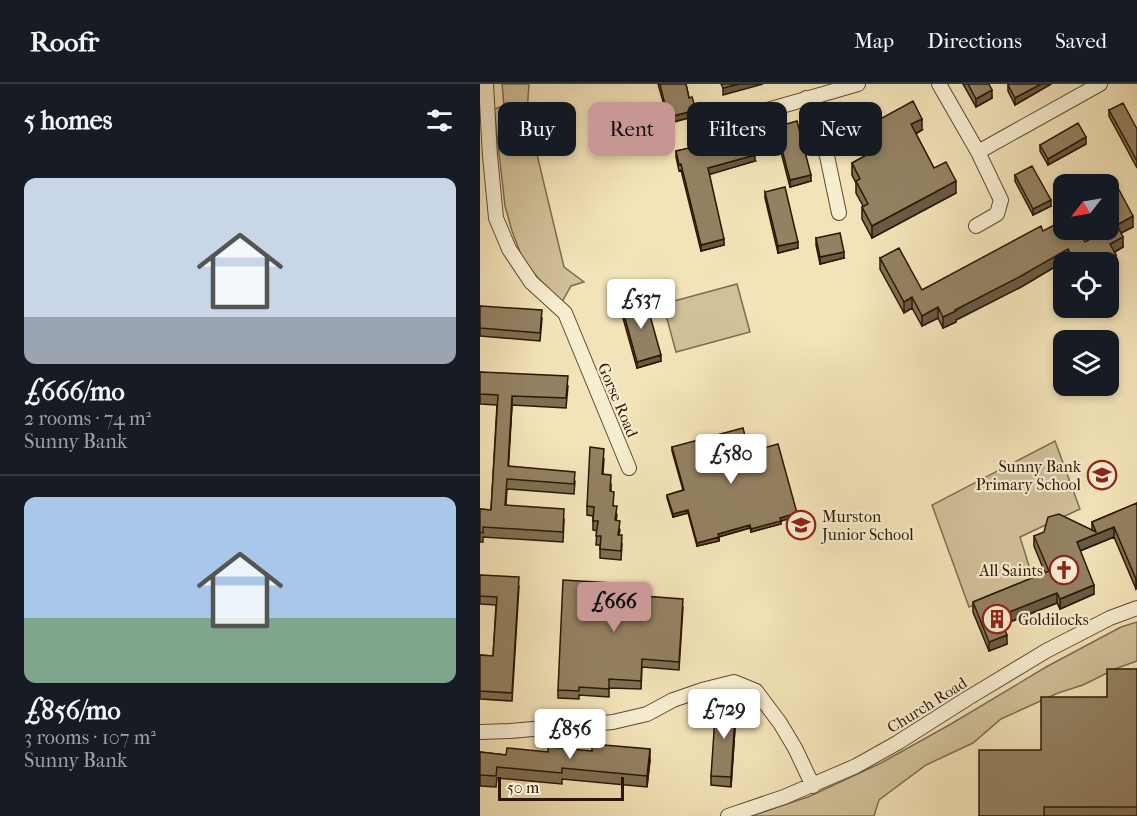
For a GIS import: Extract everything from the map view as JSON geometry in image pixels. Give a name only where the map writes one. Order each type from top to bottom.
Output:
[{"type":"street","name":"Gorse Road","points":[[486,84],[496,218],[509,249],[531,282],[565,313],[629,468]]},
{"type":"street","points":[[787,104],[858,84]]},
{"type":"street","points":[[939,84],[978,152],[1001,200],[997,214],[976,226]]},
{"type":"street","points":[[978,152],[1100,84]]},
{"type":"street","points":[[806,98],[827,156],[839,213]]},
{"type":"street","name":"Church Road","points":[[728,816],[813,786],[856,766],[1046,651],[1110,618],[1137,608]]},
{"type":"street","points":[[480,732],[510,732],[613,722],[647,714],[673,700],[734,682],[756,691],[795,748],[813,786]]},
{"type":"shaded area","points":[[502,84],[529,84],[528,102],[504,102]]},
{"type":"shaded area","points":[[498,108],[498,144],[494,109]]},
{"type":"shaded area","points":[[499,156],[537,156],[564,267],[584,282],[571,286],[562,302],[523,260],[505,206]]},
{"type":"shaded area","points":[[737,284],[750,332],[676,352],[663,304]]},
{"type":"shaded area","points":[[1055,441],[1080,509],[1020,537],[1034,582],[969,607],[932,505]]},
{"type":"shaded area","points":[[1137,622],[1137,661],[1001,719],[973,743],[926,765],[879,800],[874,816],[751,816],[808,797],[881,763],[1046,667],[1121,627]]},
{"type":"building","points":[[660,84],[686,84],[689,98],[692,97],[694,102],[687,102],[687,112],[675,116],[675,102],[664,102]]},
{"type":"building","points":[[721,84],[739,84],[723,88]]},
{"type":"building","points":[[968,84],[989,84],[992,90],[976,99]]},
{"type":"building","points":[[1009,84],[1041,84],[1015,98]]},
{"type":"building","points":[[913,101],[922,119],[911,124],[934,168],[946,162],[956,181],[872,226],[862,207],[868,204],[856,181],[860,179],[852,163],[865,156],[882,156],[882,118]]},
{"type":"building","points":[[1123,103],[1137,129],[1137,161],[1109,110]]},
{"type":"building","points":[[797,121],[799,156],[806,156],[811,175],[790,180],[784,156],[787,156],[787,124]]},
{"type":"building","points":[[1078,123],[1086,137],[1048,159],[1040,145]]},
{"type":"building","points":[[687,148],[687,156],[751,156],[708,168],[724,239],[701,245],[676,151]]},
{"type":"building","points":[[1032,166],[1051,200],[1033,209],[1015,175]]},
{"type":"building","points":[[785,187],[798,242],[778,246],[765,192]]},
{"type":"building","points":[[1119,190],[1133,216],[1119,224]]},
{"type":"building","points":[[1041,226],[1043,231],[1053,226],[1053,240],[1084,240],[1085,242],[1117,240],[1110,244],[1114,252],[1070,252],[1068,249],[1063,252],[1053,252],[1053,258],[943,317],[938,307],[922,316],[912,297],[904,302],[880,258],[899,248],[922,290]]},
{"type":"building","points":[[840,233],[844,252],[820,257],[816,238]]},
{"type":"building","points":[[645,298],[661,355],[637,362],[621,304]]},
{"type":"building","points":[[480,306],[542,310],[540,333],[480,328]]},
{"type":"building","points":[[480,372],[568,376],[566,398],[512,396],[508,466],[575,472],[574,484],[507,479],[505,505],[564,509],[563,532],[483,527],[483,533],[480,532],[480,509],[491,510],[498,395],[480,394]]},
{"type":"building","points":[[743,428],[749,452],[778,444],[797,513],[780,518],[781,521],[751,529],[750,525],[697,543],[688,510],[673,514],[667,495],[684,490],[672,447]]},
{"type":"building","points":[[590,447],[604,449],[602,474],[611,475],[610,491],[614,492],[613,506],[617,506],[615,520],[620,521],[618,535],[622,535],[621,551],[600,549],[601,536],[596,536],[598,521],[593,521],[594,507],[587,506]]},
{"type":"building","points":[[1137,503],[1137,579],[1114,527],[1077,542],[1094,585],[1060,599],[1057,593],[999,616],[1007,635],[989,642],[973,602],[1049,571],[1034,536],[1044,532],[1048,517],[1059,514],[1096,532],[1092,522]]},
{"type":"building","points":[[480,575],[519,577],[512,693],[480,691],[480,655],[493,656],[497,597],[480,596]]},
{"type":"building","points":[[563,580],[645,585],[644,596],[683,599],[679,662],[642,659],[641,681],[609,679],[609,689],[579,687],[579,691],[558,690]]},
{"type":"building","points":[[1107,669],[1137,669],[1137,807],[1044,807],[1044,816],[979,816],[979,750],[1041,750],[1041,697],[1107,697]]},
{"type":"building","points":[[716,702],[736,703],[731,777],[711,776]]},
{"type":"building","points":[[592,744],[650,749],[647,776],[562,768],[562,773],[497,767],[496,776],[480,775],[480,752],[506,755],[507,748],[548,752],[548,747],[592,751]]},
{"type":"place","name":"Sunny Bank Primary School","points":[[1102,475]]},
{"type":"place","name":"Murston Junior School","points":[[801,525]]},
{"type":"place","name":"All Saints","points":[[1064,570]]},
{"type":"place","name":"Goldilocks","points":[[997,619]]}]
